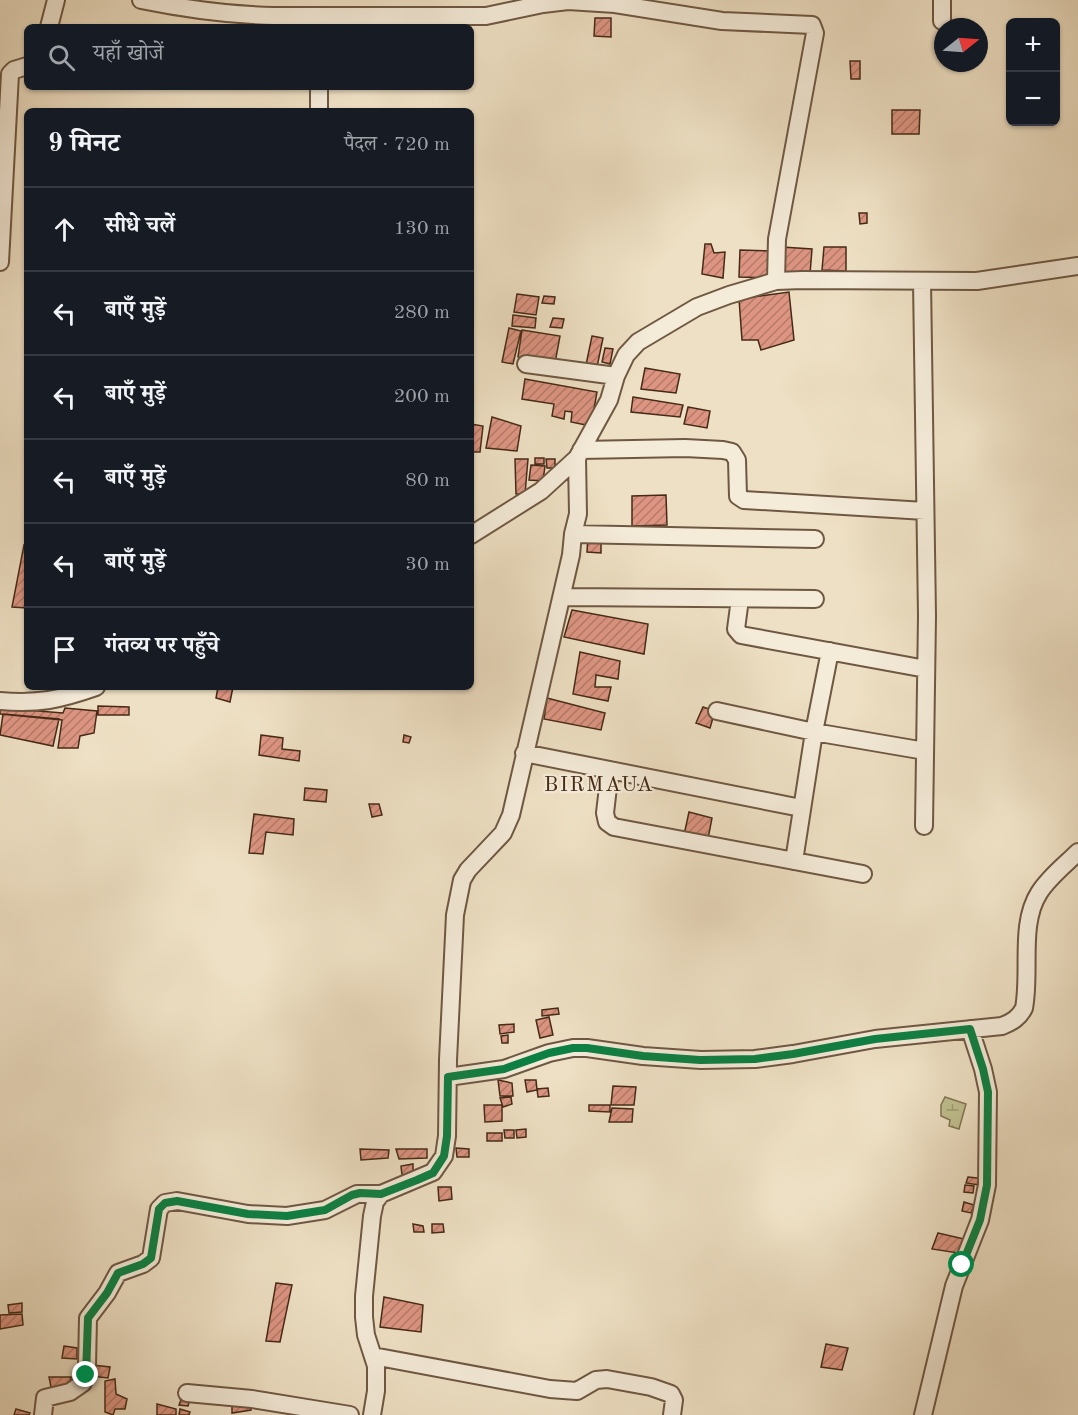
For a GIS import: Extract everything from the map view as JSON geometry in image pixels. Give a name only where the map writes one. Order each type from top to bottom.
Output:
[{"type":"street","points":[[50,24],[56,0]]},
{"type":"street","points":[[141,0],[194,10],[241,15],[486,16],[568,1],[621,2],[722,21],[808,24],[813,27],[814,33],[777,239],[776,281]]},
{"type":"street","points":[[942,0],[942,18]]},
{"type":"street","points":[[0,262],[13,69]]},
{"type":"street","points":[[319,90],[319,108]]},
{"type":"street","points":[[474,533],[541,491],[579,454],[609,400],[616,376],[626,355],[638,342],[697,307],[776,281],[977,281],[1078,266]]},
{"type":"street","points":[[922,281],[926,669],[924,826]]},
{"type":"street","points":[[526,364],[616,376]]},
{"type":"street","points":[[579,454],[685,448],[728,450],[735,455],[737,460],[738,496],[744,500],[925,511]]},
{"type":"street","points":[[43,1415],[45,1398],[70,1392],[83,1383],[87,1366],[88,1318],[107,1293],[118,1273],[143,1264],[151,1258],[159,1209],[165,1203],[177,1201],[248,1214],[287,1216],[325,1210],[357,1194],[381,1194],[433,1173],[444,1156],[447,1136],[455,915],[462,880],[468,870],[492,848],[503,833],[511,815],[571,555],[578,514],[579,454]]},
{"type":"street","points":[[573,534],[815,539]]},
{"type":"street","points":[[563,597],[815,599]]},
{"type":"street","points":[[740,599],[736,626],[738,634],[926,669]]},
{"type":"street","points":[[794,861],[814,732],[830,651]]},
{"type":"street","points":[[0,701],[27,703],[50,701],[86,690]]},
{"type":"street","points":[[717,711],[814,732],[925,752]]},
{"type":"street","points":[[525,753],[801,808]]},
{"type":"street","points":[[610,770],[605,813],[607,822],[614,827],[863,874]]},
{"type":"street","points":[[448,1077],[504,1069],[549,1053],[573,1048],[669,1058],[734,1060],[793,1054],[875,1039],[1002,1026],[1017,1019],[1021,1014],[1026,997],[1031,910],[1040,891],[1048,881],[1078,852]]},
{"type":"street","points":[[923,1415],[954,1286],[980,1220],[987,1185],[988,1092],[970,1029]]},
{"type":"street","points":[[372,1415],[377,1379],[364,1317],[364,1296],[372,1216],[375,1202],[381,1194]]},
{"type":"street","points":[[373,1356],[550,1389],[578,1391],[596,1380],[616,1379],[670,1394],[674,1401],[672,1415]]},
{"type":"street","points":[[187,1393],[252,1399],[350,1415]]},
{"type":"green space","points":[[945,1097],[966,1104],[959,1129],[949,1126],[950,1120],[941,1116],[941,1105]]},
{"type":"building","points":[[595,18],[611,18],[611,37],[594,36]]},
{"type":"building","points":[[450,20],[464,23],[464,24],[449,24]]},
{"type":"building","points":[[850,61],[860,61],[860,79],[851,79]]},
{"type":"building","points":[[892,110],[920,110],[919,134],[892,134]]},
{"type":"building","points":[[859,213],[867,213],[867,223],[860,224]]},
{"type":"building","points":[[705,244],[711,244],[714,253],[725,252],[723,278],[702,274]]},
{"type":"building","points":[[782,247],[812,249],[810,274],[778,274]]},
{"type":"building","points":[[824,247],[846,247],[846,271],[822,270]]},
{"type":"building","points":[[740,250],[772,251],[772,278],[739,277]]},
{"type":"building","points":[[789,292],[794,340],[761,350],[758,340],[742,340],[739,299]]},
{"type":"building","points":[[517,294],[539,297],[536,315],[514,312]]},
{"type":"building","points":[[544,296],[555,297],[554,304],[542,303]]},
{"type":"building","points":[[513,315],[536,318],[535,328],[512,326]]},
{"type":"building","points":[[553,318],[564,319],[562,328],[550,327]]},
{"type":"building","points":[[509,328],[521,331],[513,364],[502,362]]},
{"type":"building","points":[[522,330],[560,336],[555,363],[518,357]]},
{"type":"building","points":[[592,336],[603,338],[597,367],[586,365]]},
{"type":"building","points":[[605,348],[613,349],[610,364],[602,362]]},
{"type":"building","points":[[645,368],[680,374],[676,393],[641,389]]},
{"type":"building","points":[[525,379],[597,392],[591,426],[571,422],[572,412],[565,411],[564,419],[552,416],[554,404],[522,399]]},
{"type":"building","points":[[633,397],[683,405],[680,417],[631,412]]},
{"type":"building","points":[[688,407],[710,411],[707,428],[684,424]]},
{"type":"building","points":[[492,417],[521,426],[517,451],[486,448]]},
{"type":"building","points":[[474,424],[483,426],[480,452],[474,452]]},
{"type":"building","points":[[535,458],[544,458],[544,464],[535,464]]},
{"type":"building","points":[[515,459],[528,459],[525,494],[516,494]]},
{"type":"building","points":[[546,459],[555,459],[555,468],[547,468]]},
{"type":"building","points":[[531,465],[545,466],[543,481],[529,480]]},
{"type":"building","points":[[666,495],[667,525],[632,526],[632,496]]},
{"type":"building","points":[[588,536],[601,536],[601,553],[587,552]]},
{"type":"building","points":[[24,545],[24,608],[12,607]]},
{"type":"building","points":[[572,610],[648,624],[644,654],[564,637]]},
{"type":"building","points":[[580,652],[620,661],[618,679],[596,675],[595,687],[611,687],[608,701],[573,694]]},
{"type":"building","points":[[217,690],[232,690],[230,702],[216,698]]},
{"type":"building","points":[[547,698],[605,713],[601,730],[544,719]]},
{"type":"building","points":[[98,706],[129,707],[129,715],[98,715]]},
{"type":"building","points":[[703,707],[715,711],[710,728],[696,723]]},
{"type":"building","points":[[0,708],[63,713],[65,708],[97,711],[94,733],[80,736],[78,748],[58,748],[62,720],[0,714]]},
{"type":"building","points":[[3,714],[59,719],[53,746],[0,735]]},
{"type":"building","points":[[261,735],[283,738],[282,749],[300,751],[299,761],[259,755]]},
{"type":"building","points":[[404,735],[411,737],[409,743],[403,742]]},
{"type":"building","points":[[305,788],[327,790],[326,802],[304,800]]},
{"type":"building","points":[[369,804],[379,804],[382,815],[372,817]]},
{"type":"building","points":[[689,812],[712,818],[708,839],[684,835]]},
{"type":"building","points":[[254,814],[294,819],[293,835],[266,832],[263,854],[249,853]]},
{"type":"building","points":[[558,1008],[559,1014],[542,1016],[542,1010]]},
{"type":"building","points":[[549,1017],[553,1035],[540,1038],[536,1020]]},
{"type":"building","points":[[514,1024],[514,1032],[500,1034],[499,1025]]},
{"type":"building","points":[[508,1035],[508,1043],[502,1043],[501,1036]]},
{"type":"building","points":[[498,1080],[512,1083],[513,1096],[500,1096]]},
{"type":"building","points":[[525,1080],[536,1080],[537,1090],[527,1092]]},
{"type":"building","points":[[613,1086],[636,1087],[634,1105],[611,1105]]},
{"type":"building","points":[[548,1088],[549,1096],[538,1097],[537,1089]]},
{"type":"building","points":[[511,1097],[512,1104],[503,1107],[500,1098]]},
{"type":"building","points":[[484,1105],[502,1105],[502,1121],[485,1122]]},
{"type":"building","points":[[589,1105],[610,1105],[610,1112],[589,1111]]},
{"type":"building","points":[[612,1108],[633,1109],[632,1122],[609,1122]]},
{"type":"building","points":[[526,1129],[526,1137],[517,1138],[516,1130]]},
{"type":"building","points":[[504,1130],[514,1130],[514,1138],[505,1138]]},
{"type":"building","points":[[487,1133],[502,1133],[502,1141],[487,1141]]},
{"type":"building","points":[[456,1148],[469,1149],[469,1157],[457,1157]]},
{"type":"building","points":[[360,1149],[389,1150],[388,1158],[361,1160]]},
{"type":"building","points":[[396,1149],[427,1149],[427,1158],[399,1159]]},
{"type":"building","points":[[413,1164],[413,1173],[402,1175],[401,1166]]},
{"type":"building","points":[[968,1177],[986,1179],[985,1186],[966,1183]]},
{"type":"building","points":[[965,1185],[974,1186],[973,1193],[964,1192]]},
{"type":"building","points":[[438,1187],[451,1187],[452,1199],[439,1201]]},
{"type":"building","points":[[964,1202],[974,1205],[971,1213],[962,1211]]},
{"type":"building","points":[[413,1224],[423,1226],[424,1232],[414,1232]]},
{"type":"building","points":[[432,1224],[443,1224],[444,1232],[432,1233]]},
{"type":"building","points":[[938,1233],[964,1239],[958,1253],[932,1249]]},
{"type":"building","points":[[276,1283],[292,1285],[280,1342],[266,1341]]},
{"type":"building","points":[[384,1297],[423,1305],[421,1332],[380,1327]]},
{"type":"building","points":[[22,1303],[22,1312],[9,1313],[8,1305]]},
{"type":"building","points":[[22,1314],[23,1325],[0,1329],[0,1315]]},
{"type":"building","points":[[826,1344],[848,1348],[842,1370],[821,1367]]},
{"type":"building","points":[[64,1346],[77,1348],[77,1359],[62,1358]]},
{"type":"building","points":[[92,1365],[110,1367],[108,1378],[91,1376]]},
{"type":"building","points":[[49,1377],[71,1377],[71,1385],[51,1387]]},
{"type":"building","points":[[115,1379],[116,1394],[127,1399],[125,1409],[115,1409],[113,1415],[105,1412],[105,1381]]},
{"type":"building","points":[[182,1397],[190,1399],[188,1406],[179,1405]]},
{"type":"building","points":[[252,1399],[251,1410],[232,1413],[232,1400]]},
{"type":"building","points":[[157,1404],[176,1409],[176,1415],[157,1415]]},
{"type":"building","points":[[16,1409],[30,1413],[29,1415],[14,1415]]},
{"type":"building","points":[[180,1409],[190,1412],[189,1415],[179,1415]]},
{"type":"district","name":"BIRMAUA","points":[[599,785]]},
{"type":"route","points":[[86,1375],[86,1323],[88,1318],[120,1271],[148,1262],[151,1258],[159,1209],[165,1203],[177,1201],[248,1214],[287,1216],[325,1210],[360,1193],[381,1194],[433,1173],[444,1156],[447,1136],[448,1077],[504,1069],[549,1053],[573,1048],[700,1060],[755,1059],[875,1039],[970,1029],[988,1092],[987,1185],[980,1220],[962,1265]]}]
